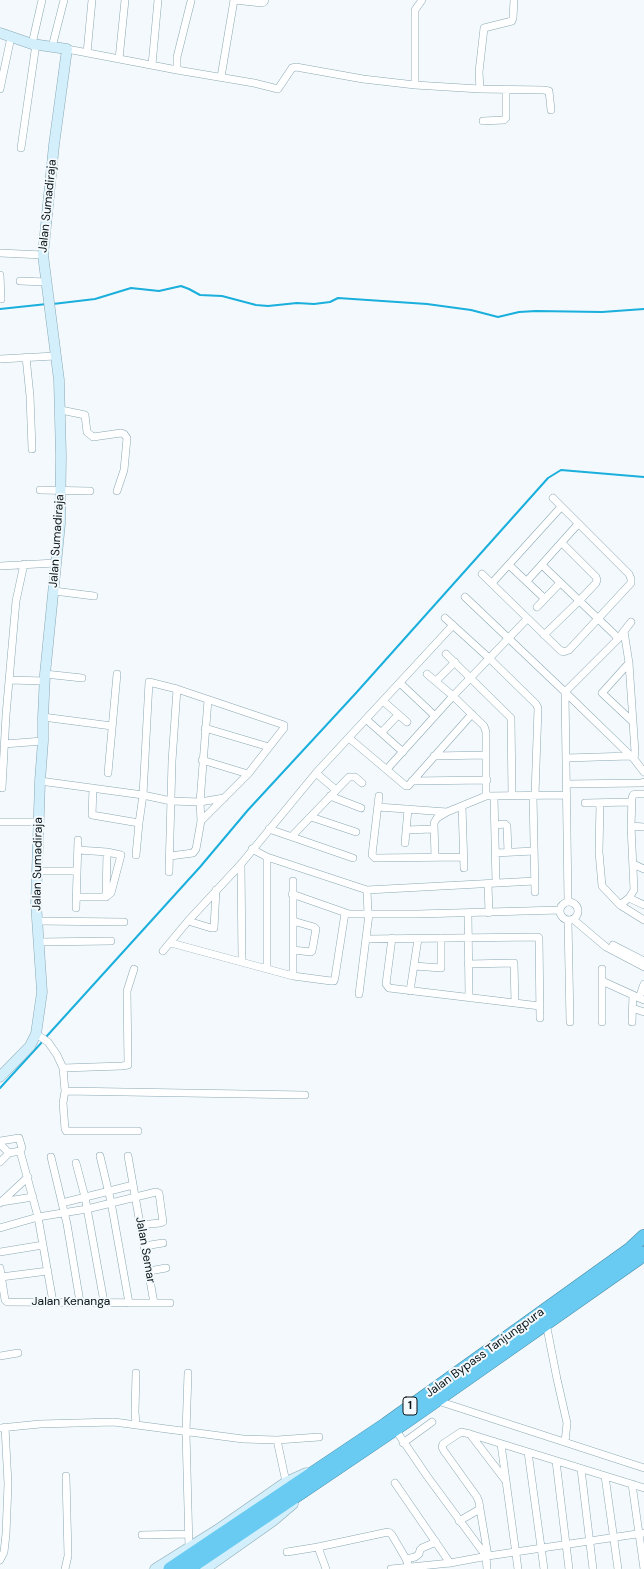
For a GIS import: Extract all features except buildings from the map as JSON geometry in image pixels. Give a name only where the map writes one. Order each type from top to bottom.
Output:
[{"type":"highway","name":"Jalan Bypass Tanjungpura","points":[[188,1569],[326,1470],[386,1424],[624,1254],[644,1236]]},
{"type":"highway","name":"Jalan Bypass Tanjungpura","points":[[170,1569],[326,1470],[410,1419],[638,1259],[644,1253]]},
{"type":"street","points":[[21,148],[34,44],[42,0]]},
{"type":"street","points":[[52,47],[64,0]]},
{"type":"street","points":[[87,53],[92,0]]},
{"type":"street","points":[[119,59],[125,0]]},
{"type":"street","points":[[152,65],[158,0]]},
{"type":"street","points":[[221,77],[234,0],[262,3],[265,0]]},
{"type":"street","points":[[415,85],[415,10],[422,0]]},
{"type":"street","points":[[480,89],[479,72],[484,28],[512,21],[514,0]]},
{"type":"street","points":[[176,70],[177,57],[191,1]]},
{"type":"street","points":[[0,33],[34,44],[254,83],[278,90],[292,68],[296,67],[363,79],[415,85],[549,91],[551,110]]},
{"type":"street","points":[[0,89],[11,37]]},
{"type":"street","name":"Jalan Sumadiraja","points":[[39,1035],[42,992],[37,921],[40,781],[45,678],[54,591],[61,490],[61,410],[56,356],[43,255],[54,145],[67,49]]},
{"type":"street","points":[[482,120],[504,120],[506,118],[506,89]]},
{"type":"street","points":[[0,253],[43,255]]},
{"type":"street","points":[[0,275],[1,299]]},
{"type":"street","points":[[20,282],[46,282]]},
{"type":"street","points":[[0,359],[56,356]]},
{"type":"street","points":[[26,357],[30,396],[32,449]]},
{"type":"street","points":[[61,410],[85,415],[87,432],[93,437],[121,433],[127,438],[124,470],[117,491]]},
{"type":"street","points":[[40,490],[90,491]]},
{"type":"street","points":[[482,574],[560,650],[569,650],[630,583],[631,579],[629,574],[553,498]]},
{"type":"street","points":[[492,584],[561,507]]},
{"type":"street","points":[[527,581],[578,524]]},
{"type":"street","points":[[544,635],[579,601],[597,580],[596,577],[562,543]]},
{"type":"street","points":[[0,566],[56,563]]},
{"type":"street","points":[[2,788],[4,744],[16,602],[24,564]]},
{"type":"street","points":[[509,565],[544,598]]},
{"type":"street","points":[[542,565],[618,639]]},
{"type":"street","points":[[537,607],[560,583]]},
{"type":"street","points":[[54,591],[94,596]]},
{"type":"street","points":[[465,597],[565,692],[632,758],[644,772]]},
{"type":"street","points":[[445,618],[489,658],[536,704],[538,708],[534,795],[535,892]]},
{"type":"street","points":[[387,769],[453,696],[527,619]]},
{"type":"street","points":[[568,902],[565,692],[618,639],[631,622]]},
{"type":"street","points":[[163,951],[188,921],[241,864],[316,773],[453,625]]},
{"type":"street","points":[[624,631],[629,663],[634,722],[635,752],[632,758]]},
{"type":"street","points":[[446,654],[511,718],[512,795]]},
{"type":"street","points":[[436,681],[455,662]]},
{"type":"street","points":[[629,663],[602,693],[634,722]]},
{"type":"street","points":[[108,773],[117,674]]},
{"type":"street","points":[[427,674],[472,714],[485,729],[487,780],[495,825],[496,883]]},
{"type":"street","points":[[9,680],[82,678]]},
{"type":"street","points":[[136,854],[143,795],[148,683],[151,681],[283,724],[284,728],[248,774],[201,822]]},
{"type":"street","points":[[400,683],[435,716]]},
{"type":"street","points":[[169,872],[177,689]]},
{"type":"street","points":[[170,856],[193,853],[195,851],[201,822],[200,802],[202,760],[208,700]]},
{"type":"street","points":[[383,701],[407,722]]},
{"type":"street","points":[[348,738],[406,786],[410,784],[472,714]]},
{"type":"street","points":[[382,732],[398,715]]},
{"type":"street","points":[[43,716],[112,726]]},
{"type":"street","points":[[366,720],[382,732],[403,752]]},
{"type":"street","points":[[205,728],[269,747]]},
{"type":"street","points":[[4,744],[43,741]]},
{"type":"street","points":[[434,756],[485,755]]},
{"type":"street","points":[[566,758],[632,758]]},
{"type":"street","points":[[202,760],[248,774]]},
{"type":"street","points":[[316,773],[336,790]]},
{"type":"street","points":[[292,836],[349,777],[355,777],[362,783]]},
{"type":"street","points":[[412,781],[487,780]]},
{"type":"street","points":[[40,781],[171,800],[200,802],[224,798]]},
{"type":"street","points":[[566,784],[644,782]]},
{"type":"street","points":[[93,788],[92,815],[139,823]]},
{"type":"street","points":[[620,905],[629,898],[634,890],[631,802],[633,795],[644,794]]},
{"type":"street","points":[[435,857],[433,829],[435,820],[446,812],[490,796],[566,795]]},
{"type":"street","points":[[330,796],[362,808]]},
{"type":"street","points":[[379,796],[372,854],[376,859],[464,857]]},
{"type":"street","points":[[585,803],[631,802]]},
{"type":"street","points":[[600,803],[599,852],[602,886],[620,905],[644,920]]},
{"type":"street","points":[[462,806],[464,868]]},
{"type":"street","points":[[378,808],[446,812]]},
{"type":"street","points":[[405,843],[408,809]]},
{"type":"street","points":[[311,817],[356,832]]},
{"type":"street","points":[[0,822],[39,822]]},
{"type":"street","points":[[495,825],[505,824],[507,826],[508,852]]},
{"type":"street","points":[[631,826],[644,827]]},
{"type":"street","points":[[269,829],[353,858]]},
{"type":"street","points":[[406,830],[433,829]]},
{"type":"street","points":[[76,908],[78,840]]},
{"type":"street","points":[[252,849],[267,857],[367,890],[535,881]]},
{"type":"street","points":[[76,897],[106,896],[113,890],[121,855],[107,852],[78,850]]},
{"type":"street","points":[[495,853],[534,851]]},
{"type":"street","points":[[106,896],[107,852]]},
{"type":"street","points":[[267,857],[267,968]]},
{"type":"street","points":[[241,864],[242,961]]},
{"type":"street","points":[[633,864],[644,869]]},
{"type":"street","points":[[38,871],[77,871]]},
{"type":"street","points":[[293,882],[293,976]]},
{"type":"street","points":[[488,884],[489,913]]},
{"type":"street","points":[[188,921],[214,928],[216,890]]},
{"type":"street","points":[[359,994],[369,914],[367,890]]},
{"type":"street","points":[[292,894],[345,913],[489,913],[560,910]]},
{"type":"street","points":[[629,898],[644,905]]},
{"type":"street","points":[[560,910],[563,905],[568,902]]},
{"type":"street","points":[[568,902],[576,905],[578,911],[573,919],[570,1022]]},
{"type":"street","points":[[560,910],[563,918],[573,919],[608,943],[644,961]]},
{"type":"street","points":[[171,943],[293,976],[331,981],[334,980],[345,913]]},
{"type":"street","points":[[468,913],[469,998]]},
{"type":"street","points":[[573,919],[606,947],[644,967]]},
{"type":"street","points":[[37,921],[124,922]]},
{"type":"street","points":[[292,921],[314,927],[316,929],[311,952],[293,950]]},
{"type":"street","points":[[366,938],[418,939],[539,937],[540,1018]]},
{"type":"street","points":[[392,938],[387,986],[389,988],[540,1006]]},
{"type":"street","points":[[414,966],[441,968],[440,938]]},
{"type":"street","points":[[410,990],[418,939]]},
{"type":"street","points":[[39,942],[110,941]]},
{"type":"street","points":[[468,964],[514,963],[515,1003]]},
{"type":"street","points":[[63,1068],[128,1065],[127,991],[134,968]]},
{"type":"street","points":[[602,969],[602,1022]]},
{"type":"street","points":[[602,981],[639,998]]},
{"type":"street","points":[[632,1022],[632,1008],[639,998],[644,984]]},
{"type":"street","points":[[632,1008],[644,1012]]},
{"type":"street","points":[[0,1077],[39,1035],[48,1042],[57,1055],[63,1068],[65,1091],[63,1104],[66,1131],[138,1131]]},
{"type":"street","points":[[65,1091],[305,1095]]},
{"type":"street","points":[[0,1141],[19,1138],[22,1148],[20,1151],[38,1217],[53,1302]]},
{"type":"street","points":[[0,1144],[9,1153]]},
{"type":"street","points":[[0,1162],[9,1153],[20,1151]]},
{"type":"street","points":[[100,1156],[111,1202],[129,1303]]},
{"type":"street","name":"Jalan Semar","points":[[128,1156],[154,1303]]},
{"type":"street","points":[[51,1157],[64,1212],[80,1302]]},
{"type":"street","points":[[76,1163],[85,1197],[104,1302]]},
{"type":"street","points":[[0,1203],[28,1177]]},
{"type":"street","points":[[62,1203],[133,1185]]},
{"type":"street","points":[[0,1228],[38,1217],[87,1209],[156,1192],[160,1194],[163,1222],[140,1225]]},
{"type":"street","points":[[0,1203],[33,1197]]},
{"type":"street","points":[[144,1246],[163,1243]]},
{"type":"street","points":[[0,1252],[43,1245]]},
{"type":"street","name":"Jalan Kenanga","points":[[0,1268],[7,1302],[170,1303]]},
{"type":"street","points":[[149,1270],[166,1268]]},
{"type":"street","points":[[1,1277],[48,1271]]},
{"type":"street","points":[[546,1324],[568,1423],[565,1442]]},
{"type":"street","points":[[0,1356],[18,1353]]},
{"type":"street","points":[[188,1373],[186,1432],[188,1547]]},
{"type":"street","points":[[136,1374],[136,1424]]},
{"type":"street","points":[[435,1400],[644,1468]]},
{"type":"street","points":[[410,1419],[418,1431]]},
{"type":"street","points":[[0,1560],[4,1552],[8,1484],[2,1427],[114,1422],[243,1439],[276,1440],[319,1437]]},
{"type":"street","points":[[403,1443],[432,1422]]},
{"type":"street","points":[[394,1429],[487,1556]]},
{"type":"street","points":[[488,1569],[477,1497],[442,1447],[443,1444],[459,1433],[463,1432],[470,1434],[644,1488]]},
{"type":"street","points":[[470,1434],[506,1480]]},
{"type":"street","points":[[276,1440],[286,1482]]},
{"type":"street","points":[[501,1444],[518,1569]]},
{"type":"street","points":[[528,1452],[544,1569]]},
{"type":"street","points":[[556,1461],[569,1569]]},
{"type":"street","points":[[581,1468],[593,1569]]},
{"type":"street","name":"Jalan Bypass Tanjungpura","points":[[155,1569],[217,1530],[286,1482],[326,1470]]},
{"type":"street","name":"Jalan Bypass Tanjungpura","points":[[205,1569],[273,1522],[326,1470]]},
{"type":"street","points":[[65,1569],[68,1556],[66,1476]]},
{"type":"street","points":[[605,1476],[618,1569]]},
{"type":"street","points":[[395,1483],[453,1565]]},
{"type":"street","points":[[632,1484],[642,1534],[644,1569]]},
{"type":"street","points":[[460,1520],[480,1509]]},
{"type":"street","points":[[287,1552],[390,1533],[406,1559],[409,1567]]},
{"type":"street","points":[[142,1535],[188,1534]]},
{"type":"street","points":[[391,1569],[453,1565],[487,1556],[642,1534]]},
{"type":"street","points":[[406,1559],[415,1557],[419,1554],[422,1548],[436,1542]]},
{"type":"street","points":[[318,1547],[326,1569]]},
{"type":"waterway","points":[[53,304],[95,299],[131,288],[159,291],[181,286],[200,295],[222,296],[256,305],[268,306],[297,303],[314,304],[330,302],[338,298],[427,304],[471,310],[498,317],[519,312],[536,311],[602,312],[644,309]]},
{"type":"waterway","points":[[0,309],[47,304]]},
{"type":"waterway","points":[[46,1037],[200,867],[248,810],[356,693],[548,478],[561,470],[644,477]]},
{"type":"waterway","points":[[0,1088],[43,1041]]}]
